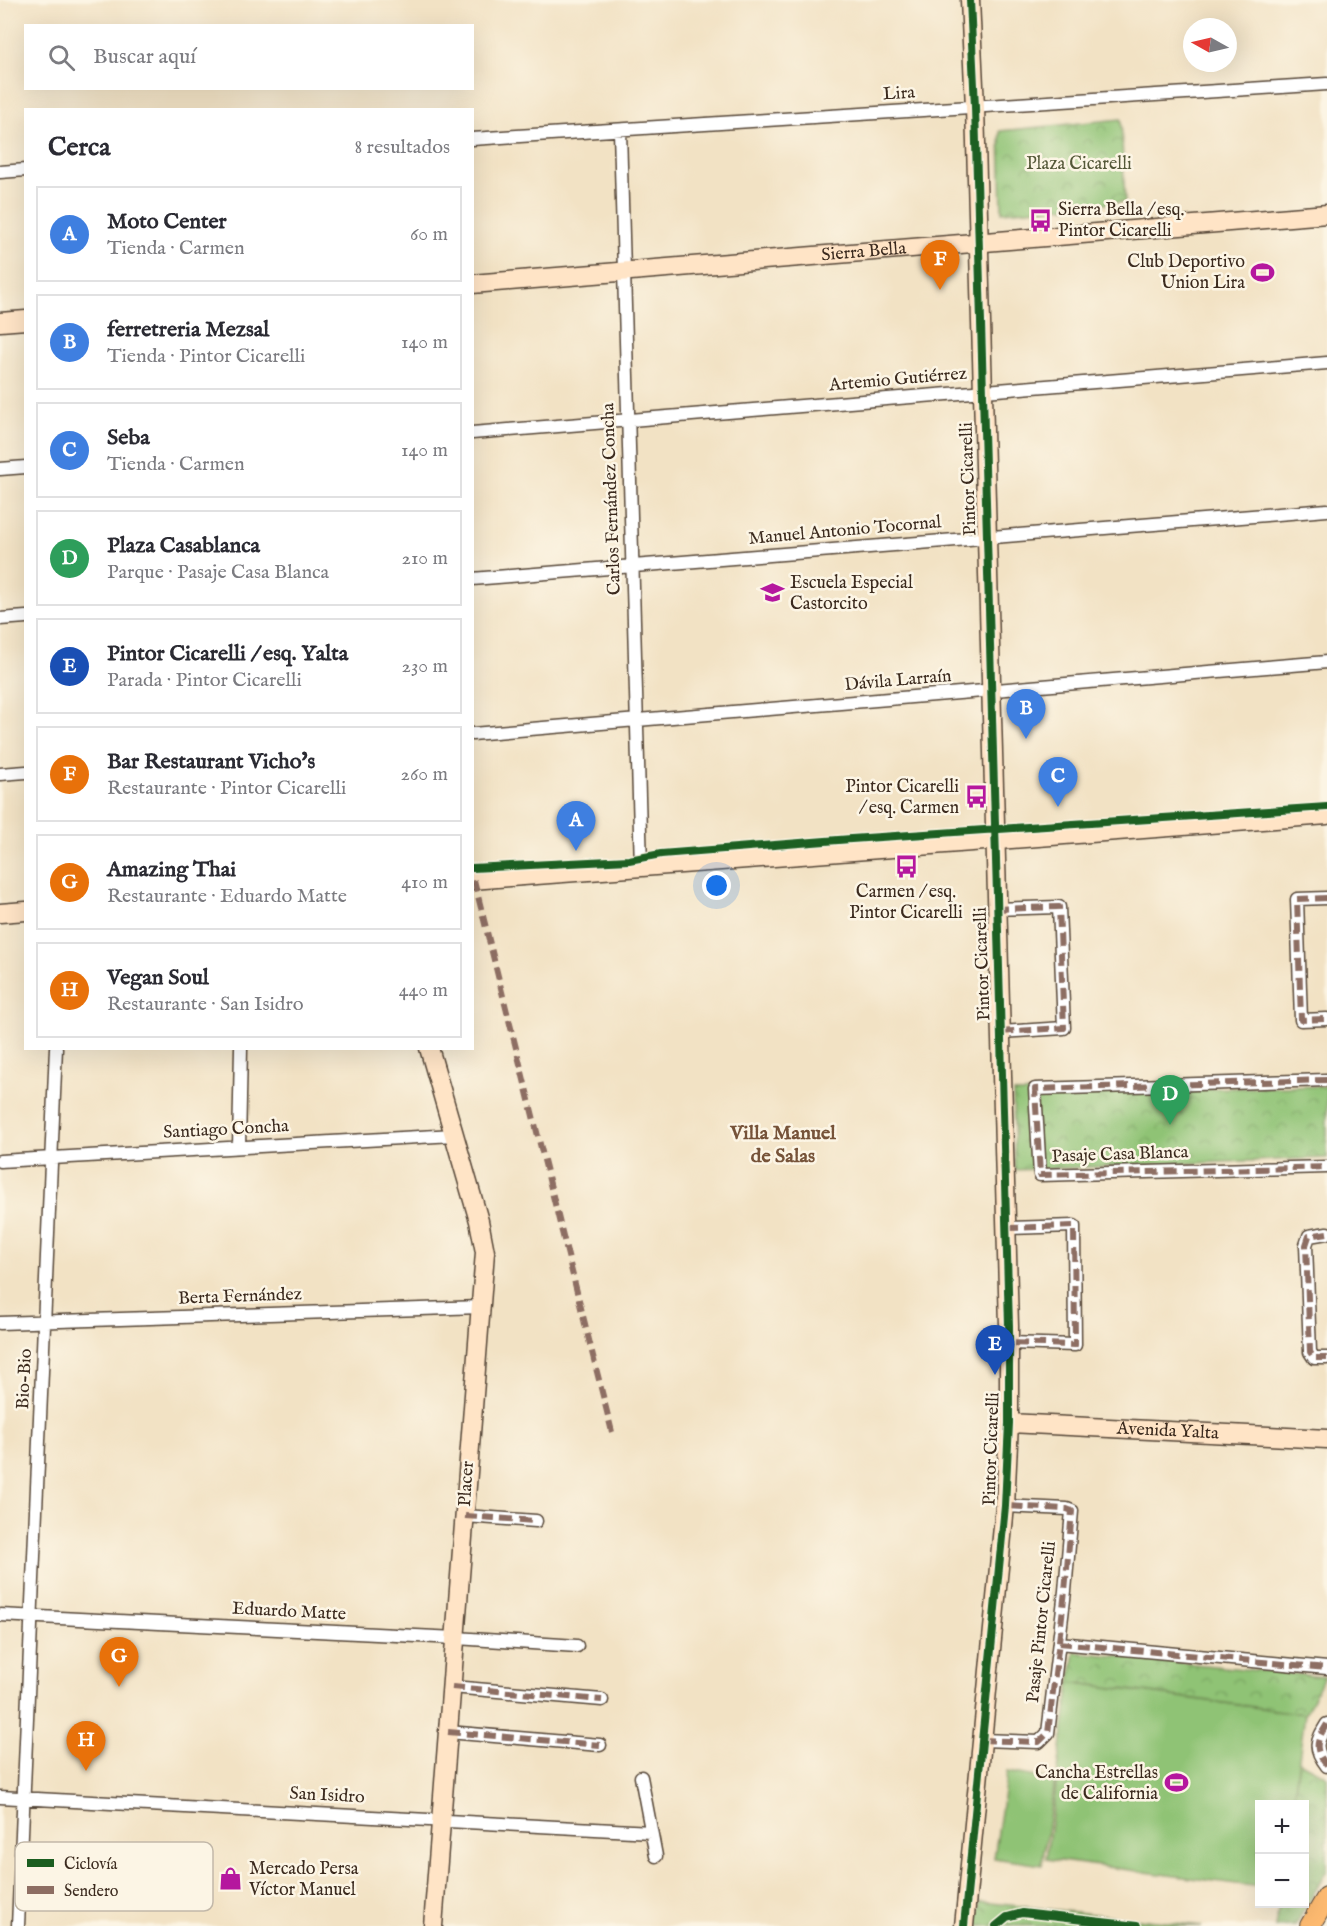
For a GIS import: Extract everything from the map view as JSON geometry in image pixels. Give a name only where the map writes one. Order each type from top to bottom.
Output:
[{"type":"main road","points":[[1310,1926],[1327,1897]]},
{"type":"street","name":"Pintor Cicarelli","points":[[964,1926],[1005,1506],[1009,1423],[1007,1228],[970,0]]},
{"type":"street","name":"Lira","points":[[474,139],[1327,84]]},
{"type":"street","name":"Carlos Fernández Concha","points":[[620,130],[641,867]]},
{"type":"street","points":[[0,172],[24,170]]},
{"type":"street","name":"Sierra Bella","points":[[474,284],[1327,214]]},
{"type":"street","points":[[0,322],[24,320]]},
{"type":"street","name":"Artemio Gutiérrez","points":[[474,433],[1327,363]]},
{"type":"street","points":[[0,469],[24,467]]},
{"type":"street","name":"Manuel Antonio Tocornal","points":[[474,579],[1327,510]]},
{"type":"street","points":[[0,619],[24,617]]},
{"type":"street","name":"Dávila Larraín","points":[[474,734],[1327,662]]},
{"type":"street","points":[[0,774],[24,772]]},
{"type":"street","points":[[474,877],[641,867],[1327,815]]},
{"type":"street","points":[[1327,898],[1297,899],[1300,1020],[1327,1019]]},
{"type":"street","points":[[996,909],[1059,907],[1064,1028],[1000,1032]]},
{"type":"street","points":[[0,913],[24,912]]},
{"type":"street","name":"Bio-Bio","points":[[22,1842],[56,1050]]},
{"type":"street","points":[[238,1147],[241,1050]]},
{"type":"street","name":"Placer","points":[[430,1050],[479,1221],[485,1252],[433,1926]]},
{"type":"street","name":"Pasaje Casa Blanca","points":[[1327,1080],[1035,1089],[1040,1175],[1327,1167]]},
{"type":"street","name":"Santiago Concha","points":[[0,1161],[454,1135]]},
{"type":"street","points":[[1007,1228],[1074,1226],[1075,1345],[1009,1343]]},
{"type":"street","points":[[1327,1233],[1309,1236],[1306,1245],[1310,1352],[1314,1358],[1327,1358]]},
{"type":"street","name":"Berta Fernández","points":[[0,1323],[481,1307]]},
{"type":"street","name":"Avenida Yalta","points":[[1009,1423],[1327,1439]]},
{"type":"street","name":"Pasaje Pintor Cicarelli","points":[[982,1740],[1039,1742],[1048,1733],[1072,1511],[1005,1506]]},
{"type":"street","points":[[465,1516],[536,1521]]},
{"type":"street","name":"Eduardo Matte","points":[[0,1615],[456,1638],[577,1647]]},
{"type":"street","points":[[1059,1643],[1327,1668]]},
{"type":"street","points":[[452,1687],[602,1700]]},
{"type":"street","points":[[1327,1724],[1317,1747],[1319,1755],[1327,1766]]},
{"type":"street","points":[[448,1732],[600,1745]]},
{"type":"street","points":[[641,1777],[656,1856]]},
{"type":"street","name":"San Isidro","points":[[0,1797],[651,1832]]},
{"type":"street","name":"Bio-Bio","points":[[18,1926],[19,1911]]},
{"type":"green space","name":"Plaza Cicarelli","points":[[1121,119],[1125,202],[1002,212],[1000,131]]},
{"type":"green space","points":[[1327,1086],[1327,1158],[1015,1170],[1013,1093]]},
{"type":"green space","points":[[1075,1652],[1324,1677],[1305,1714],[1070,1682]]},
{"type":"green space","name":"Cancha Estrellas de California","points":[[1070,1682],[1305,1714],[1294,1800],[1255,1800],[1255,1886],[1046,1859]]},
{"type":"green space","points":[[1299,1761],[1327,1776],[1327,1870],[1309,1902],[1309,1800],[1294,1800]]},
{"type":"green space","points":[[1007,1772],[1055,1780],[1042,1865],[994,1858]]},
{"type":"green space","points":[[980,1902],[991,1903],[1202,1926],[977,1926]]},
{"type":"green space","points":[[1278,1908],[1305,1908],[1295,1926],[1275,1926]]},
{"type":"marked path","points":[[474,880],[612,1432]]},
{"type":"marked path","points":[[1327,898],[1297,899],[1301,1020],[1327,1019]]},
{"type":"marked path","points":[[996,909],[1059,907],[1064,1028],[1000,1032]]},
{"type":"marked path","points":[[1327,1080],[1035,1089],[1040,1175],[1327,1167]]},
{"type":"marked path","points":[[1007,1228],[1074,1226],[1075,1345],[1009,1343]]},
{"type":"marked path","points":[[1327,1233],[1309,1236],[1306,1245],[1310,1352],[1314,1358],[1327,1358]]},
{"type":"marked path","points":[[982,1740],[1039,1742],[1048,1733],[1065,1591],[1072,1511],[1005,1506]]},
{"type":"marked path","points":[[465,1516],[536,1521]]},
{"type":"marked path","points":[[1059,1643],[1327,1668]]},
{"type":"marked path","points":[[452,1687],[602,1700]]},
{"type":"marked path","points":[[1327,1724],[1318,1740],[1318,1750],[1327,1766]]},
{"type":"marked path","points":[[448,1732],[600,1745]]},
{"type":"cycle path","points":[[964,1926],[1005,1506],[1009,1423],[1009,1326],[975,107],[970,0]]},
{"type":"cycle path","points":[[474,868],[629,860],[661,854],[851,839],[1327,807]]},
{"type":"cycle path","points":[[996,1926],[1007,1917],[1022,1913],[1137,1926]]},
{"type":"place","name":"Sierra Bella / esq. Pintor Cicarelli","points":[[1040,220]]},
{"type":"place","name":"Club Deportivo Union Lira","points":[[1263,272]]},
{"type":"place","name":"Bar Restaurant Vicho's","points":[[940,290]]},
{"type":"place","name":"Escuela Especial Castorcito","points":[[772,593]]},
{"type":"place","name":"ferretreria Mezsal","points":[[1026,739]]},
{"type":"place","name":"Pintor Cicarelli / esq. Carmen","points":[[977,797]]},
{"type":"place","name":"Seba","points":[[1058,807]]},
{"type":"place","name":"Moto Center","points":[[576,851]]},
{"type":"place","name":"Carmen / esq. Pintor Cicarelli","points":[[906,866]]},
{"type":"place","name":"Plaza Casablanca","points":[[1170,1125]]},
{"type":"place","name":"Pintor Cicarelli / esq. Yalta","points":[[995,1375]]},
{"type":"place","name":"Amazing Thai","points":[[119,1687]]},
{"type":"place","name":"Vegan Soul","points":[[86,1771]]},
{"type":"place","name":"Cancha Estrellas de California","points":[[1176,1783]]},
{"type":"place","name":"Mercado Persa Víctor Manuel","points":[[231,1879]]},
{"type":"district","name":"Villa Manuel de Salas","points":[[783,1144]]}]
